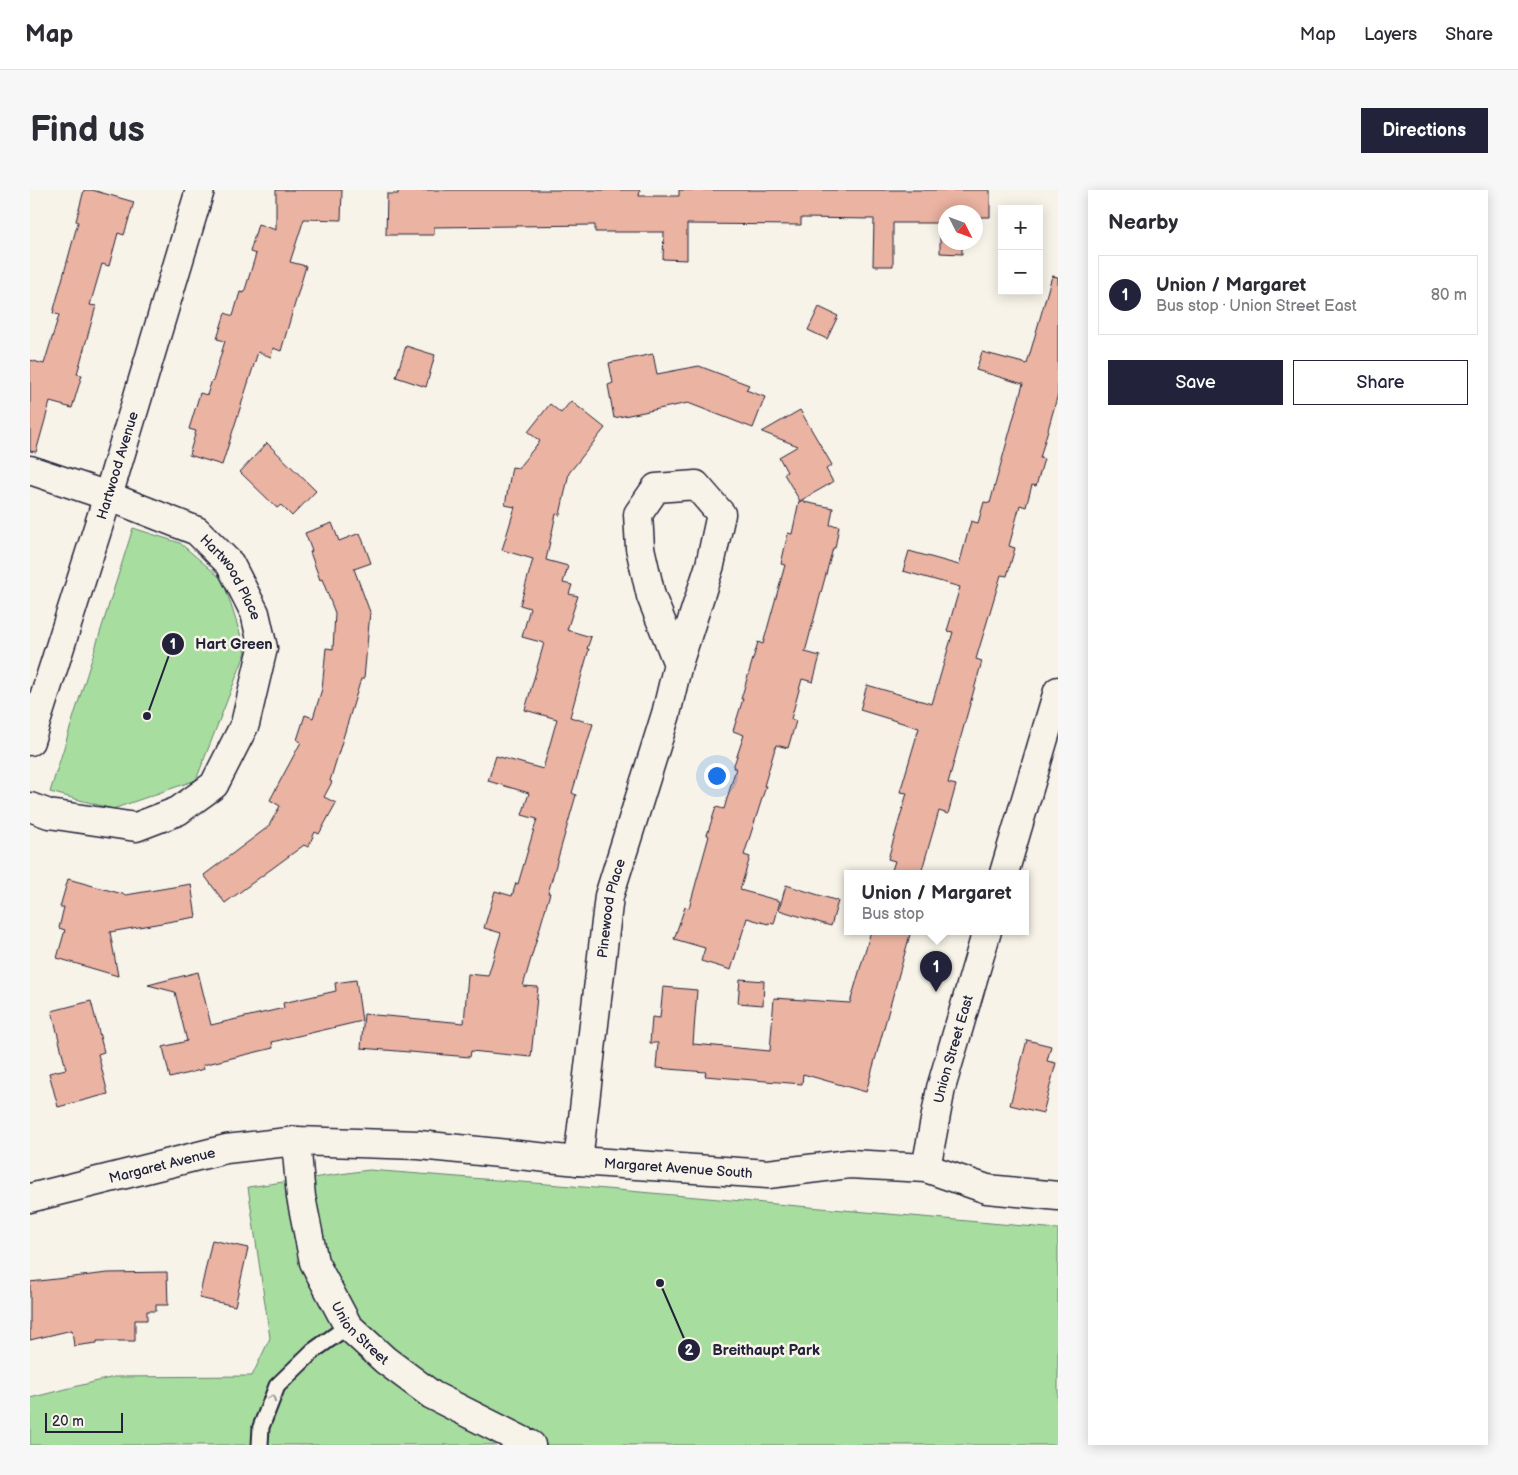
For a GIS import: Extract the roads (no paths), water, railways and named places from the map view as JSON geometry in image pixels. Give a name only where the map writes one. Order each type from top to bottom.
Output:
[{"type":"street","name":"Hartwood Avenue","points":[[30,741],[108,496],[200,190]]},
{"type":"street","name":"Hartwood Place","points":[[30,470],[108,496],[197,531],[230,564],[255,613],[263,648],[245,724],[214,785],[178,811],[136,827],[49,814],[30,807]]},
{"type":"street","name":"Pinewood Place","points":[[578,1161],[609,896],[666,714],[678,664],[710,565],[721,514],[696,484],[656,488],[638,514],[640,548],[651,596],[678,664]]},
{"type":"street","points":[[1005,870],[1058,691]]},
{"type":"street","name":"Union Street East","points":[[926,1168],[941,1088],[987,935]]},
{"type":"street","name":"Margaret Avenue South","points":[[296,1141],[420,1145],[578,1161],[768,1174],[849,1164],[926,1168],[987,1189],[1058,1196]]},
{"type":"street","name":"Margaret Avenue","points":[[30,1198],[226,1149],[296,1141]]},
{"type":"street","name":"Union Street","points":[[296,1141],[301,1197],[314,1262],[348,1326],[385,1360],[432,1395],[531,1445]]},
{"type":"lane","points":[[260,1445],[261,1427],[277,1386],[313,1351],[348,1326]]},
{"type":"place","name":"Hart Green","points":[[147,716]]},
{"type":"place","name":"Union / Margaret","points":[[936,992]]},
{"type":"place","name":"Breithaupt Park","points":[[660,1283]]}]
